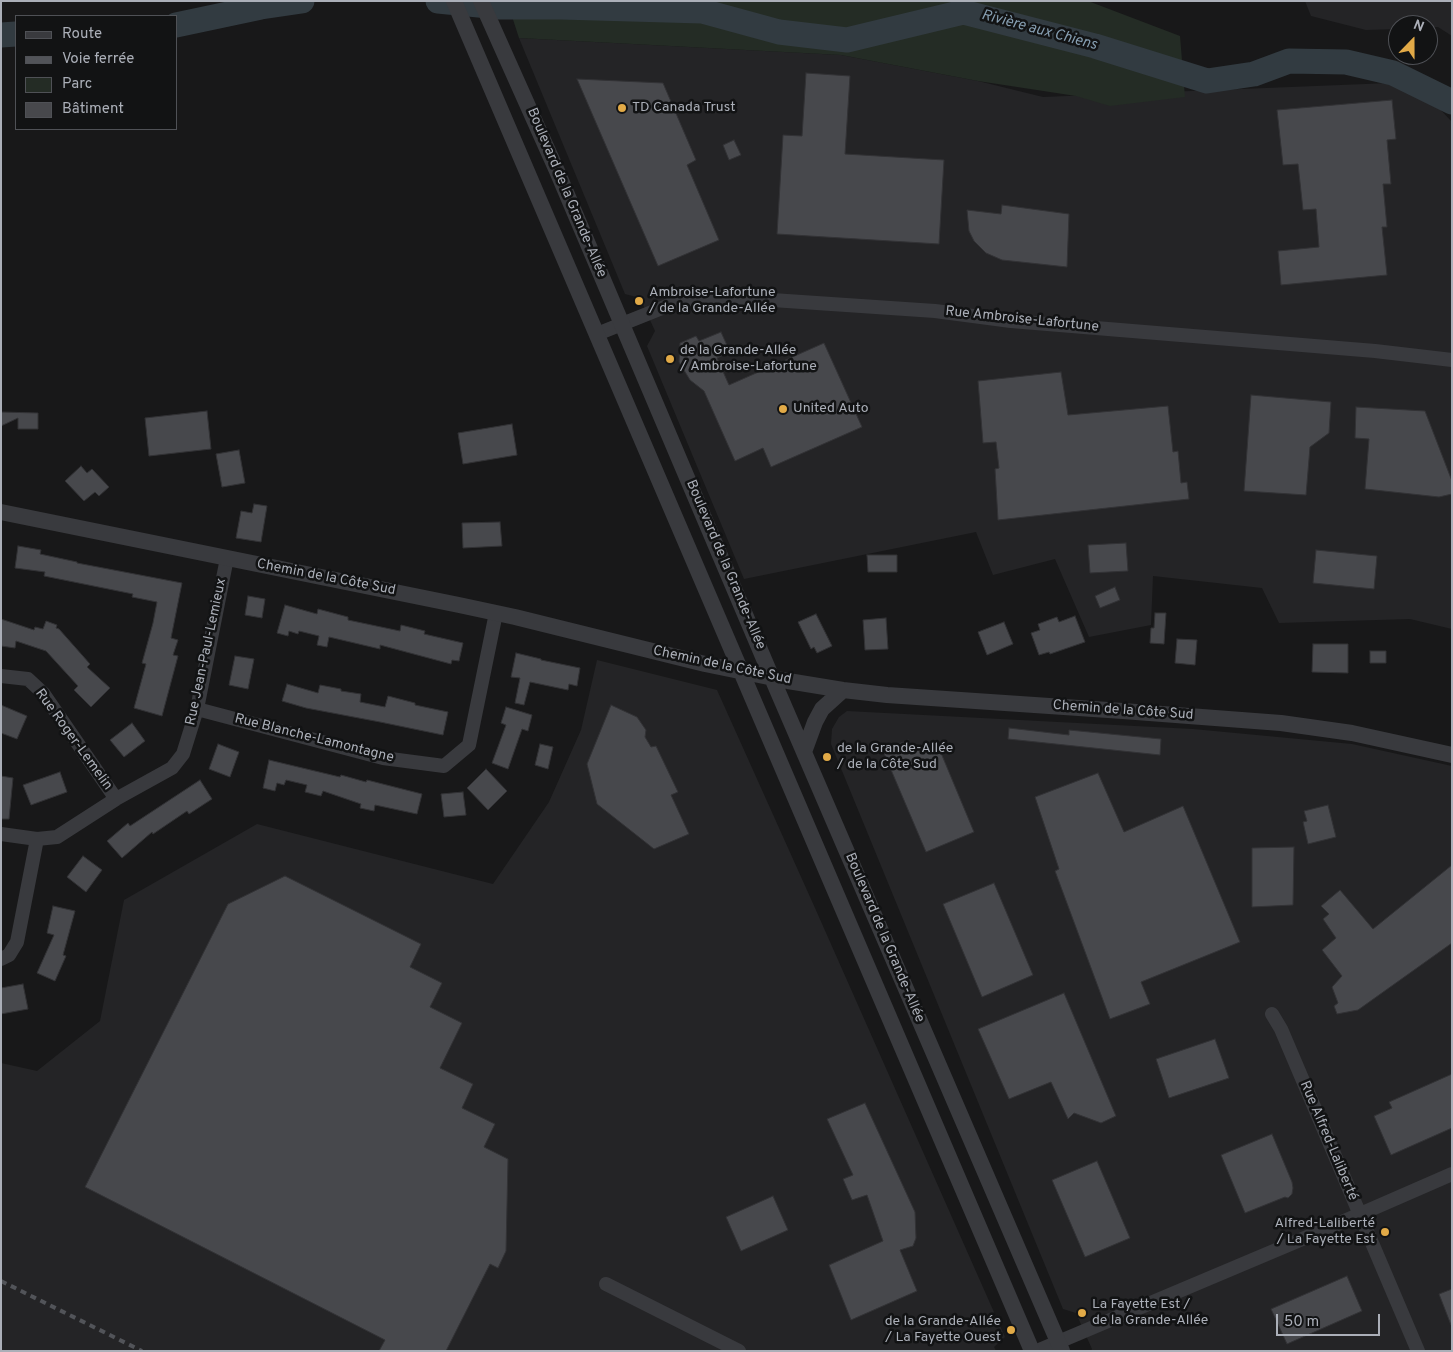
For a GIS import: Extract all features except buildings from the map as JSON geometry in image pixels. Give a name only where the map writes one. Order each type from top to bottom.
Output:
[{"type":"street","points":[[457,8],[480,1]]},
{"type":"street","name":"Boulevard de la Grande-Allée","points":[[480,1],[557,171],[772,678],[1060,1346]]},
{"type":"street","name":"Boulevard de la Grande-Allée","points":[[457,8],[1032,1351]]},
{"type":"street","name":"Rue Ambroise-Lafortune","points":[[597,334],[690,299],[713,296],[935,311],[1011,321],[1375,351],[1452,360]]},
{"type":"street","name":"Chemin de la Côte Sud","points":[[1,512],[496,613],[742,672],[843,690],[887,695],[1282,723],[1352,733],[1452,755]]},
{"type":"street","name":"Rue Jean-Paul-Lemieux","points":[[1,834],[37,839],[57,837],[116,799],[172,768],[183,754],[197,709],[227,558]]},
{"type":"street","name":"Rue Blanche-Lamontagne","points":[[197,709],[383,758],[444,766],[469,745],[496,613]]},
{"type":"street","name":"Rue Roger-Lemelin","points":[[1,676],[28,679],[43,693],[116,799]]},
{"type":"street","points":[[804,752],[814,722],[822,709],[843,690]]},
{"type":"street","points":[[1,959],[9,955],[16,942],[37,839]]},
{"type":"street","name":"Rue Alfred-Laliberté","points":[[1272,1014],[1281,1029],[1418,1351]]},
{"type":"street","points":[[1037,1351],[1060,1346],[1452,1174]]},
{"type":"street","points":[[606,1284],[739,1351]]},
{"type":"shaded area","points":[[1305,1],[1452,1],[1452,36],[1438,27],[1438,15],[1388,15],[1388,29],[1366,30],[1311,16]]},
{"type":"shaded area","points":[[519,38],[841,55],[978,81],[1043,97],[1390,83],[1438,107],[1452,122],[1452,629],[1410,619],[1279,623],[1262,588],[1153,576],[1151,625],[1089,637],[1055,559],[993,575],[976,532],[744,579],[647,346],[655,331],[640,298],[625,294]]},
{"type":"shaded area","points":[[597,660],[717,690],[1005,1337],[994,1347],[996,1351],[1,1351],[1,1063],[37,1071],[100,1021],[124,900],[257,824],[493,884],[549,802],[581,730]]},
{"type":"shaded area","points":[[847,711],[1193,729],[1352,744],[1452,766],[1452,1351],[1091,1351],[1092,1349],[1076,1313],[1063,1309],[831,744],[832,729],[839,717]]},
{"type":"green space","points":[[507,1],[1088,1],[1180,36],[1185,97],[1110,106],[1076,96],[978,81],[841,55],[519,38]]},
{"type":"waterway","name":"Rivière aux Chiens","points":[[178,25],[261,7],[302,1]]},
{"type":"waterway","name":"Rivière aux Chiens","points":[[438,1],[499,7],[702,11],[779,32],[847,40],[963,12],[1095,46],[1207,81],[1254,74],[1289,61],[1346,62],[1393,73],[1452,102]]},
{"type":"waterway","name":"Rivière aux Chiens","points":[[1,35],[15,34]]},
{"type":"railway","points":[[1,1281],[142,1351]]},
{"type":"place","name":"TD Canada Trust","points":[[622,108]]},
{"type":"place","name":"Ambroise-Lafortune / de la Grande-Allée","points":[[639,301]]},
{"type":"place","name":"de la Grande-Allée / Ambroise-Lafortune","points":[[670,359]]},
{"type":"place","name":"United Auto","points":[[783,409]]},
{"type":"place","name":"de la Grande-Allée / de la Côte Sud","points":[[827,757]]},
{"type":"place","name":"Alfred-Laliberté / La Fayette Est","points":[[1385,1232]]},
{"type":"place","name":"La Fayette Est / de la Grande-Allée","points":[[1082,1313]]},
{"type":"place","name":"de la Grande-Allée / La Fayette Ouest","points":[[1011,1330]]}]
